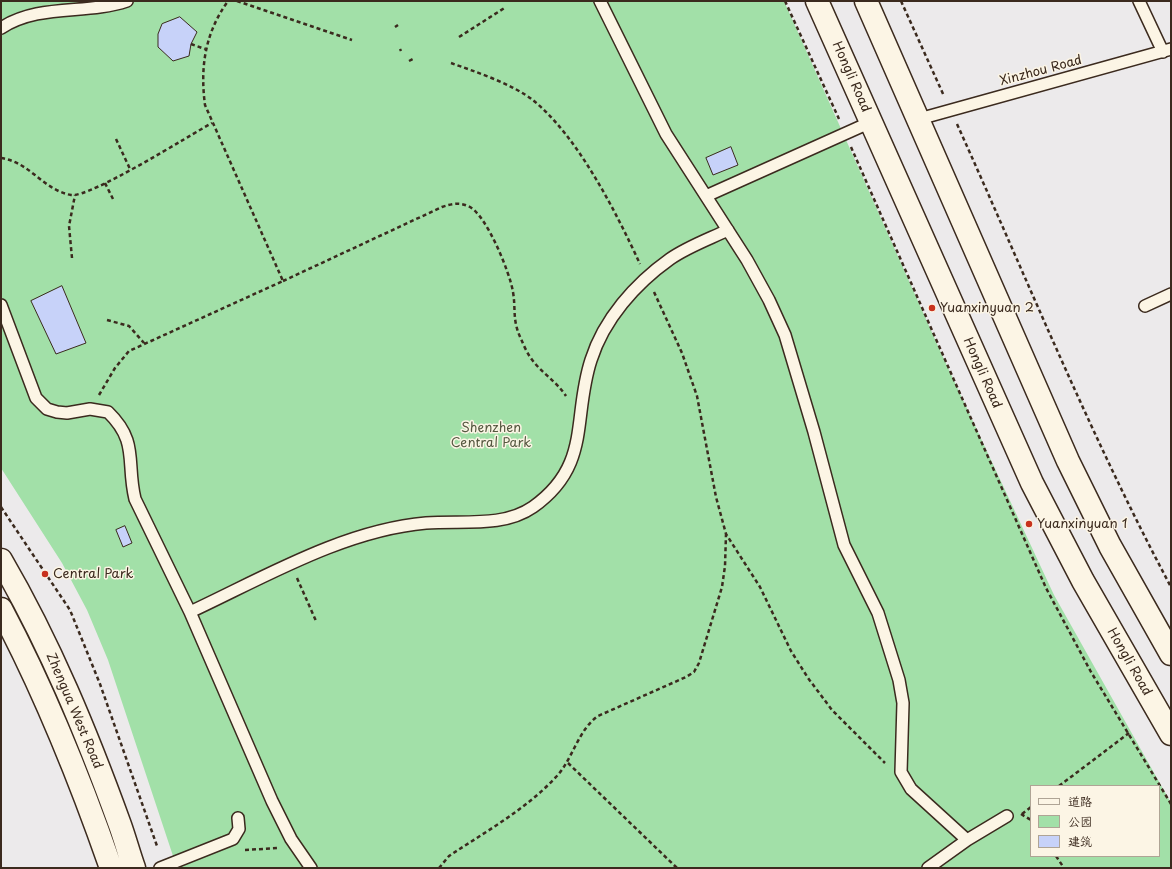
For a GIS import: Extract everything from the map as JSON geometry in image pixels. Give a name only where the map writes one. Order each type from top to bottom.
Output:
[{"type":"main road","name":"Hongli Road","points":[[817,1],[1042,504],[1083,581],[1171,734]]},
{"type":"main road","points":[[866,1],[1087,502],[1136,594],[1171,654]]},
{"type":"main road","name":"Zhengua West Road","points":[[1,560],[39,632],[73,705],[105,784],[132,861]]},
{"type":"main road","name":"Zhengua West Road","points":[[1,609],[53,716],[84,793],[106,866]]},
{"type":"lane","points":[[1,28],[12,21],[34,14],[67,9],[113,6],[127,1]]},
{"type":"lane","points":[[600,1],[666,134],[728,230],[769,300],[785,335],[814,432],[844,545],[878,613],[900,680],[903,702],[901,772],[911,789],[967,840]]},
{"type":"lane","points":[[1139,1],[1167,50]]},
{"type":"lane","name":"Xinzhou Road","points":[[919,119],[1167,50]]},
{"type":"lane","points":[[706,196],[871,122]]},
{"type":"lane","points":[[190,612],[334,545],[378,532],[425,523],[493,521],[512,516],[532,507],[561,480],[571,461],[580,431],[591,360],[603,331],[618,308],[632,291],[671,259],[728,230]]},
{"type":"lane","points":[[1145,306],[1171,294]]},
{"type":"lane","points":[[1,304],[36,398],[46,409],[67,413],[90,409],[108,412],[124,430],[130,446],[130,480],[135,499],[190,612],[272,801],[293,842],[311,868]]},
{"type":"lane","points":[[928,868],[967,840],[1007,816]]},
{"type":"lane","points":[[160,868],[230,840],[236,835],[239,829],[238,818]]},
{"type":"lane","points":[[106,866],[132,861]]},
{"type":"path","points":[[228,1],[218,15],[205,49],[202,83],[205,105],[283,281]]},
{"type":"path","points":[[237,1],[352,40]]},
{"type":"path","points":[[785,1],[1046,588],[1091,672],[1160,785]]},
{"type":"path","points":[[901,1],[1105,457],[1135,520],[1171,587]]},
{"type":"path","points":[[459,37],[506,7]]},
{"type":"path","points":[[191,44],[205,49]]},
{"type":"path","points":[[409,61],[413,59]]},
{"type":"path","points":[[439,868],[449,856],[536,796],[556,778],[568,763],[589,722],[598,716],[686,677],[694,672],[699,663],[722,587],[725,566],[726,534],[716,497],[697,396],[682,353],[662,307],[627,236],[588,166],[557,125],[533,101],[505,85],[451,63]]},
{"type":"path","points":[[1,158],[26,167],[50,187],[72,195],[92,190],[130,170],[212,122]]},
{"type":"path","points":[[116,139],[130,170]]},
{"type":"path","points":[[105,182],[113,199]]},
{"type":"path","points":[[72,258],[69,226],[75,194]]},
{"type":"path","points":[[99,395],[122,357],[144,344],[283,281],[442,206],[454,203],[469,206],[481,217],[508,271],[513,292],[513,318],[520,339],[533,361],[558,384],[570,401]]},
{"type":"path","points":[[107,320],[129,326],[144,344]]},
{"type":"path","points":[[1,507],[70,610],[100,684],[157,846]]},
{"type":"path","points":[[726,534],[760,587],[791,650],[816,689],[832,710],[856,736],[882,761],[901,772]]},
{"type":"path","points":[[291,565],[316,621]]},
{"type":"path","points":[[1060,785],[1129,733]]},
{"type":"path","points":[[568,763],[677,868]]},
{"type":"path","points":[[1160,785],[1171,804]]},
{"type":"path","points":[[1022,814],[1030,808]]},
{"type":"path","points":[[217,846],[248,850],[276,848],[293,842]]},
{"type":"path","points":[[1057,857],[1064,868]]},
{"type":"green space","name":"Shenzhen Central Park","points":[[1,1],[784,1],[942,355],[1054,595],[1171,803],[1171,868],[177,868],[108,660],[87,610],[62,563],[1,468]]},
{"type":"building","points":[[180,17],[197,32],[191,44],[189,56],[173,61],[158,47],[158,34],[162,24]]},
{"type":"building","points":[[731,147],[738,165],[713,175],[706,158]]},
{"type":"building","points":[[62,286],[86,343],[56,354],[31,301]]},
{"type":"building","points":[[125,526],[132,543],[123,547],[116,530]]},
{"type":"place","name":"Yuanxinyuan 2","points":[[932,308]]},
{"type":"place","name":"Yuanxinyuan 1","points":[[1029,524]]},
{"type":"place","name":"Central Park","points":[[45,574]]}]
